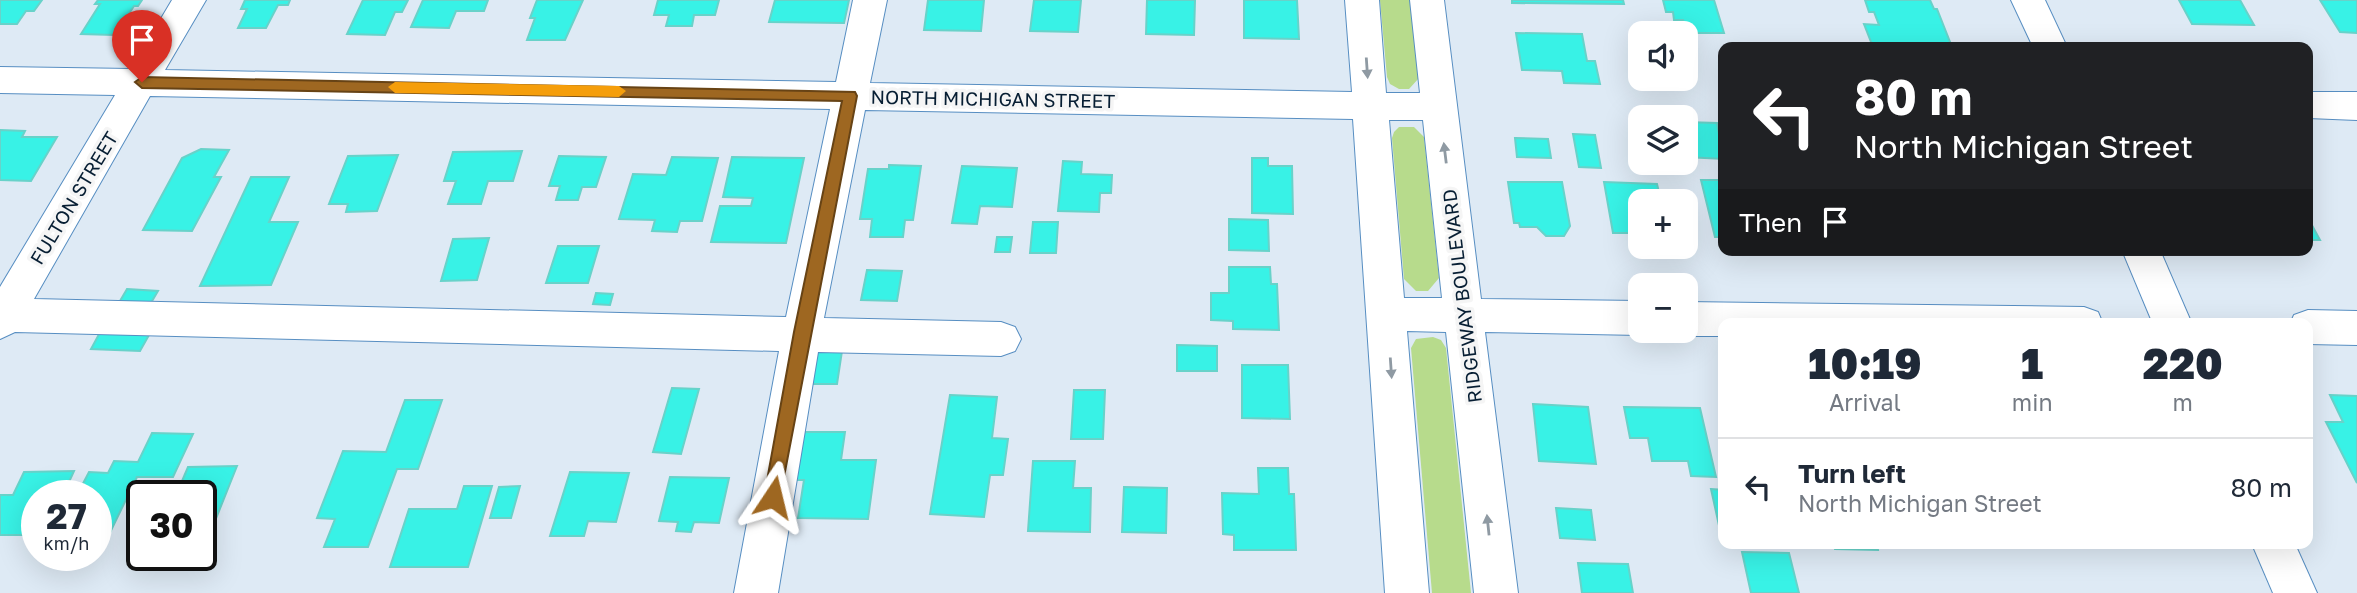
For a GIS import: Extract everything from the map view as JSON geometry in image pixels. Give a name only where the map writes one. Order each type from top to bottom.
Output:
[{"type":"street","name":"FULTON STREET","points":[[2,319],[189,0]]},
{"type":"street","points":[[756,593],[802,332],[870,0]]},
{"type":"street","points":[[1362,0],[1407,593]]},
{"type":"street","name":"RIDGEWAY BOULEVARD","points":[[1427,0],[1496,593]]},
{"type":"street","points":[[2028,0],[2048,42]]},
{"type":"street","name":"NORTH MICHIGAN STREET","points":[[0,80],[1439,107]]},
{"type":"street","points":[[2313,105],[2357,106]]},
{"type":"street","points":[[2144,256],[2170,318]]},
{"type":"street","points":[[1387,314],[1628,318]]},
{"type":"street","points":[[1698,318],[1718,318]]},
{"type":"street","points":[[2,319],[802,332],[1000,339]]},
{"type":"street","points":[[2313,327],[2357,328]]},
{"type":"street","points":[[2275,549],[2295,593]]},
{"type":"green space","points":[[1380,0],[1410,0],[1419,78],[1409,89],[1399,89],[1390,84],[1387,77]]},
{"type":"green space","points":[[1399,127],[1414,127],[1424,137],[1439,278],[1428,291],[1416,291],[1404,279],[1392,138]]},
{"type":"green space","points":[[1433,337],[1441,340],[1446,348],[1471,593],[1432,593],[1411,348],[1416,339]]},
{"type":"building","points":[[0,0],[42,0],[34,11],[26,11],[17,24],[0,24]]},
{"type":"building","points":[[98,0],[142,0],[138,6],[134,6],[115,35],[81,34],[100,4],[95,4]]},
{"type":"building","points":[[245,0],[290,0],[288,5],[278,5],[266,28],[238,28],[247,9],[241,9]]},
{"type":"building","points":[[363,0],[408,0],[402,12],[395,12],[385,35],[347,34]]},
{"type":"building","points":[[423,0],[488,0],[484,11],[456,11],[449,28],[411,27]]},
{"type":"building","points":[[537,0],[583,0],[565,40],[527,40],[535,18],[530,18]]},
{"type":"building","points":[[658,0],[719,0],[715,15],[694,15],[692,26],[666,26],[669,15],[654,15]]},
{"type":"building","points":[[775,0],[849,0],[844,23],[769,22]]},
{"type":"building","points":[[928,0],[984,0],[981,31],[924,30]]},
{"type":"building","points":[[1034,0],[1081,0],[1078,32],[1030,31]]},
{"type":"building","points":[[1147,0],[1195,0],[1194,35],[1146,34]]},
{"type":"building","points":[[1244,0],[1297,0],[1299,39],[1244,38]]},
{"type":"building","points":[[1512,0],[1623,0],[1624,4],[1512,3]]},
{"type":"building","points":[[1663,0],[1714,0],[1724,33],[1698,33],[1698,21],[1674,20],[1673,12],[1666,12]]},
{"type":"building","points":[[1865,0],[1930,0],[1934,9],[1937,9],[1950,42],[1871,42],[1864,24],[1879,25],[1874,12],[1869,12]]},
{"type":"building","points":[[2179,0],[2240,0],[2254,25],[2192,24]]},
{"type":"building","points":[[2320,0],[2357,0],[2357,33],[2340,32]]},
{"type":"building","points":[[1516,33],[1582,34],[1587,61],[1595,61],[1600,84],[1564,83],[1562,71],[1522,70]]},
{"type":"building","points":[[1698,122],[1717,123],[1718,159],[1698,158]]},
{"type":"building","points":[[0,130],[25,131],[22,137],[57,137],[31,181],[0,180]]},
{"type":"building","points":[[1573,134],[1595,135],[1601,168],[1579,167]]},
{"type":"building","points":[[1515,138],[1548,139],[1551,158],[1517,157]]},
{"type":"building","points":[[201,149],[229,150],[214,177],[221,177],[192,231],[143,230],[182,158]]},
{"type":"building","points":[[522,151],[513,181],[488,181],[481,204],[448,204],[456,181],[444,181],[453,152]]},
{"type":"building","points":[[398,155],[377,211],[346,212],[348,204],[329,204],[348,156]]},
{"type":"building","points":[[559,156],[606,157],[596,187],[582,187],[578,200],[556,200],[560,186],[549,186]]},
{"type":"building","points":[[672,157],[718,158],[702,221],[680,221],[677,232],[652,231],[655,220],[619,219],[633,174],[666,175]]},
{"type":"building","points":[[732,157],[804,158],[786,243],[711,242],[720,206],[751,206],[753,198],[723,197]]},
{"type":"building","points":[[1252,158],[1268,158],[1268,166],[1292,166],[1293,214],[1252,213]]},
{"type":"building","points":[[1063,161],[1082,162],[1081,174],[1112,175],[1111,193],[1100,193],[1099,212],[1058,211]]},
{"type":"building","points":[[889,165],[921,166],[913,220],[905,220],[903,237],[870,237],[872,219],[860,219],[868,169],[889,169]]},
{"type":"building","points":[[962,166],[1017,168],[1012,207],[980,206],[977,224],[952,223]]},
{"type":"building","points":[[251,177],[289,177],[269,222],[298,222],[271,285],[200,286]]},
{"type":"building","points":[[1701,180],[1718,180],[1718,237],[1715,237]]},
{"type":"building","points":[[1508,182],[1562,182],[1570,226],[1564,236],[1546,236],[1537,227],[1520,227],[1519,223],[1514,223]]},
{"type":"building","points":[[1604,182],[1657,184],[1658,189],[1628,189],[1628,233],[1613,233]]},
{"type":"building","points":[[1229,219],[1268,220],[1269,251],[1229,250]]},
{"type":"building","points":[[1033,222],[1058,222],[1056,253],[1030,253]]},
{"type":"building","points":[[2313,227],[2320,240],[2313,240]]},
{"type":"building","points":[[997,237],[1012,237],[1010,252],[995,252]]},
{"type":"building","points":[[489,238],[477,280],[441,281],[453,239]]},
{"type":"building","points":[[558,246],[599,246],[588,283],[546,283]]},
{"type":"building","points":[[1229,267],[1270,267],[1271,284],[1277,284],[1279,330],[1233,329],[1233,321],[1211,320],[1211,293],[1229,293]]},
{"type":"building","points":[[867,270],[902,271],[897,301],[861,300]]},
{"type":"building","points":[[127,289],[158,291],[148,308],[117,306]]},
{"type":"building","points":[[596,293],[613,294],[610,305],[593,304]]},
{"type":"building","points":[[104,325],[153,328],[140,351],[91,349]]},
{"type":"building","points":[[1177,345],[1217,346],[1217,371],[1177,371]]},
{"type":"building","points":[[814,350],[842,351],[837,384],[808,384]]},
{"type":"building","points":[[1242,365],[1288,365],[1290,419],[1242,418]]},
{"type":"building","points":[[672,388],[699,389],[681,454],[653,452]]},
{"type":"building","points":[[1074,390],[1105,390],[1103,439],[1071,439]]},
{"type":"building","points":[[950,395],[997,397],[992,438],[1008,439],[1003,475],[990,475],[984,517],[930,514]]},
{"type":"building","points":[[2330,395],[2357,396],[2357,483],[2326,422],[2343,422]]},
{"type":"building","points":[[405,400],[442,400],[418,469],[397,469],[368,547],[324,547],[335,519],[317,518],[343,451],[386,452]]},
{"type":"building","points":[[1533,404],[1588,407],[1596,464],[1539,461]]},
{"type":"building","points":[[1624,407],[1700,408],[1716,477],[1691,476],[1688,461],[1652,461],[1648,438],[1630,438]]},
{"type":"building","points":[[794,432],[845,432],[841,460],[876,460],[868,519],[798,518],[804,480],[785,480]]},
{"type":"building","points":[[152,433],[193,434],[173,477],[137,477],[136,480],[126,480],[126,500],[112,528],[112,480],[85,480],[89,472],[108,473],[114,461],[138,462]]},
{"type":"building","points":[[1033,461],[1075,461],[1073,488],[1091,488],[1090,532],[1028,531]]},
{"type":"building","points":[[237,466],[217,516],[217,480],[182,480],[188,467]]},
{"type":"building","points":[[1258,468],[1288,468],[1289,494],[1294,494],[1296,550],[1234,550],[1234,535],[1223,534],[1222,493],[1259,494]]},
{"type":"building","points":[[74,471],[70,480],[21,480],[21,535],[0,535],[0,495],[13,495],[24,472]]},
{"type":"building","points":[[570,472],[629,473],[616,522],[588,521],[584,536],[550,536]]},
{"type":"building","points":[[670,477],[729,478],[719,523],[694,522],[691,532],[676,531],[678,522],[659,521]]},
{"type":"building","points":[[464,486],[492,486],[468,567],[390,567],[409,509],[457,509]]},
{"type":"building","points":[[520,486],[511,518],[490,518],[499,487]]},
{"type":"building","points":[[1124,487],[1167,488],[1166,533],[1122,532]]},
{"type":"building","points":[[1711,489],[1718,490],[1718,521]]},
{"type":"building","points":[[1556,508],[1591,510],[1595,540],[1560,538]]},
{"type":"building","points":[[1742,552],[1789,553],[1799,593],[1751,593]]},
{"type":"building","points":[[1578,563],[1628,564],[1633,593],[1582,593]]},
{"type":"slow traffic","points":[[395,87],[619,91]]},
{"type":"route","points":[[142,82],[850,96],[802,332],[773,497]]}]
